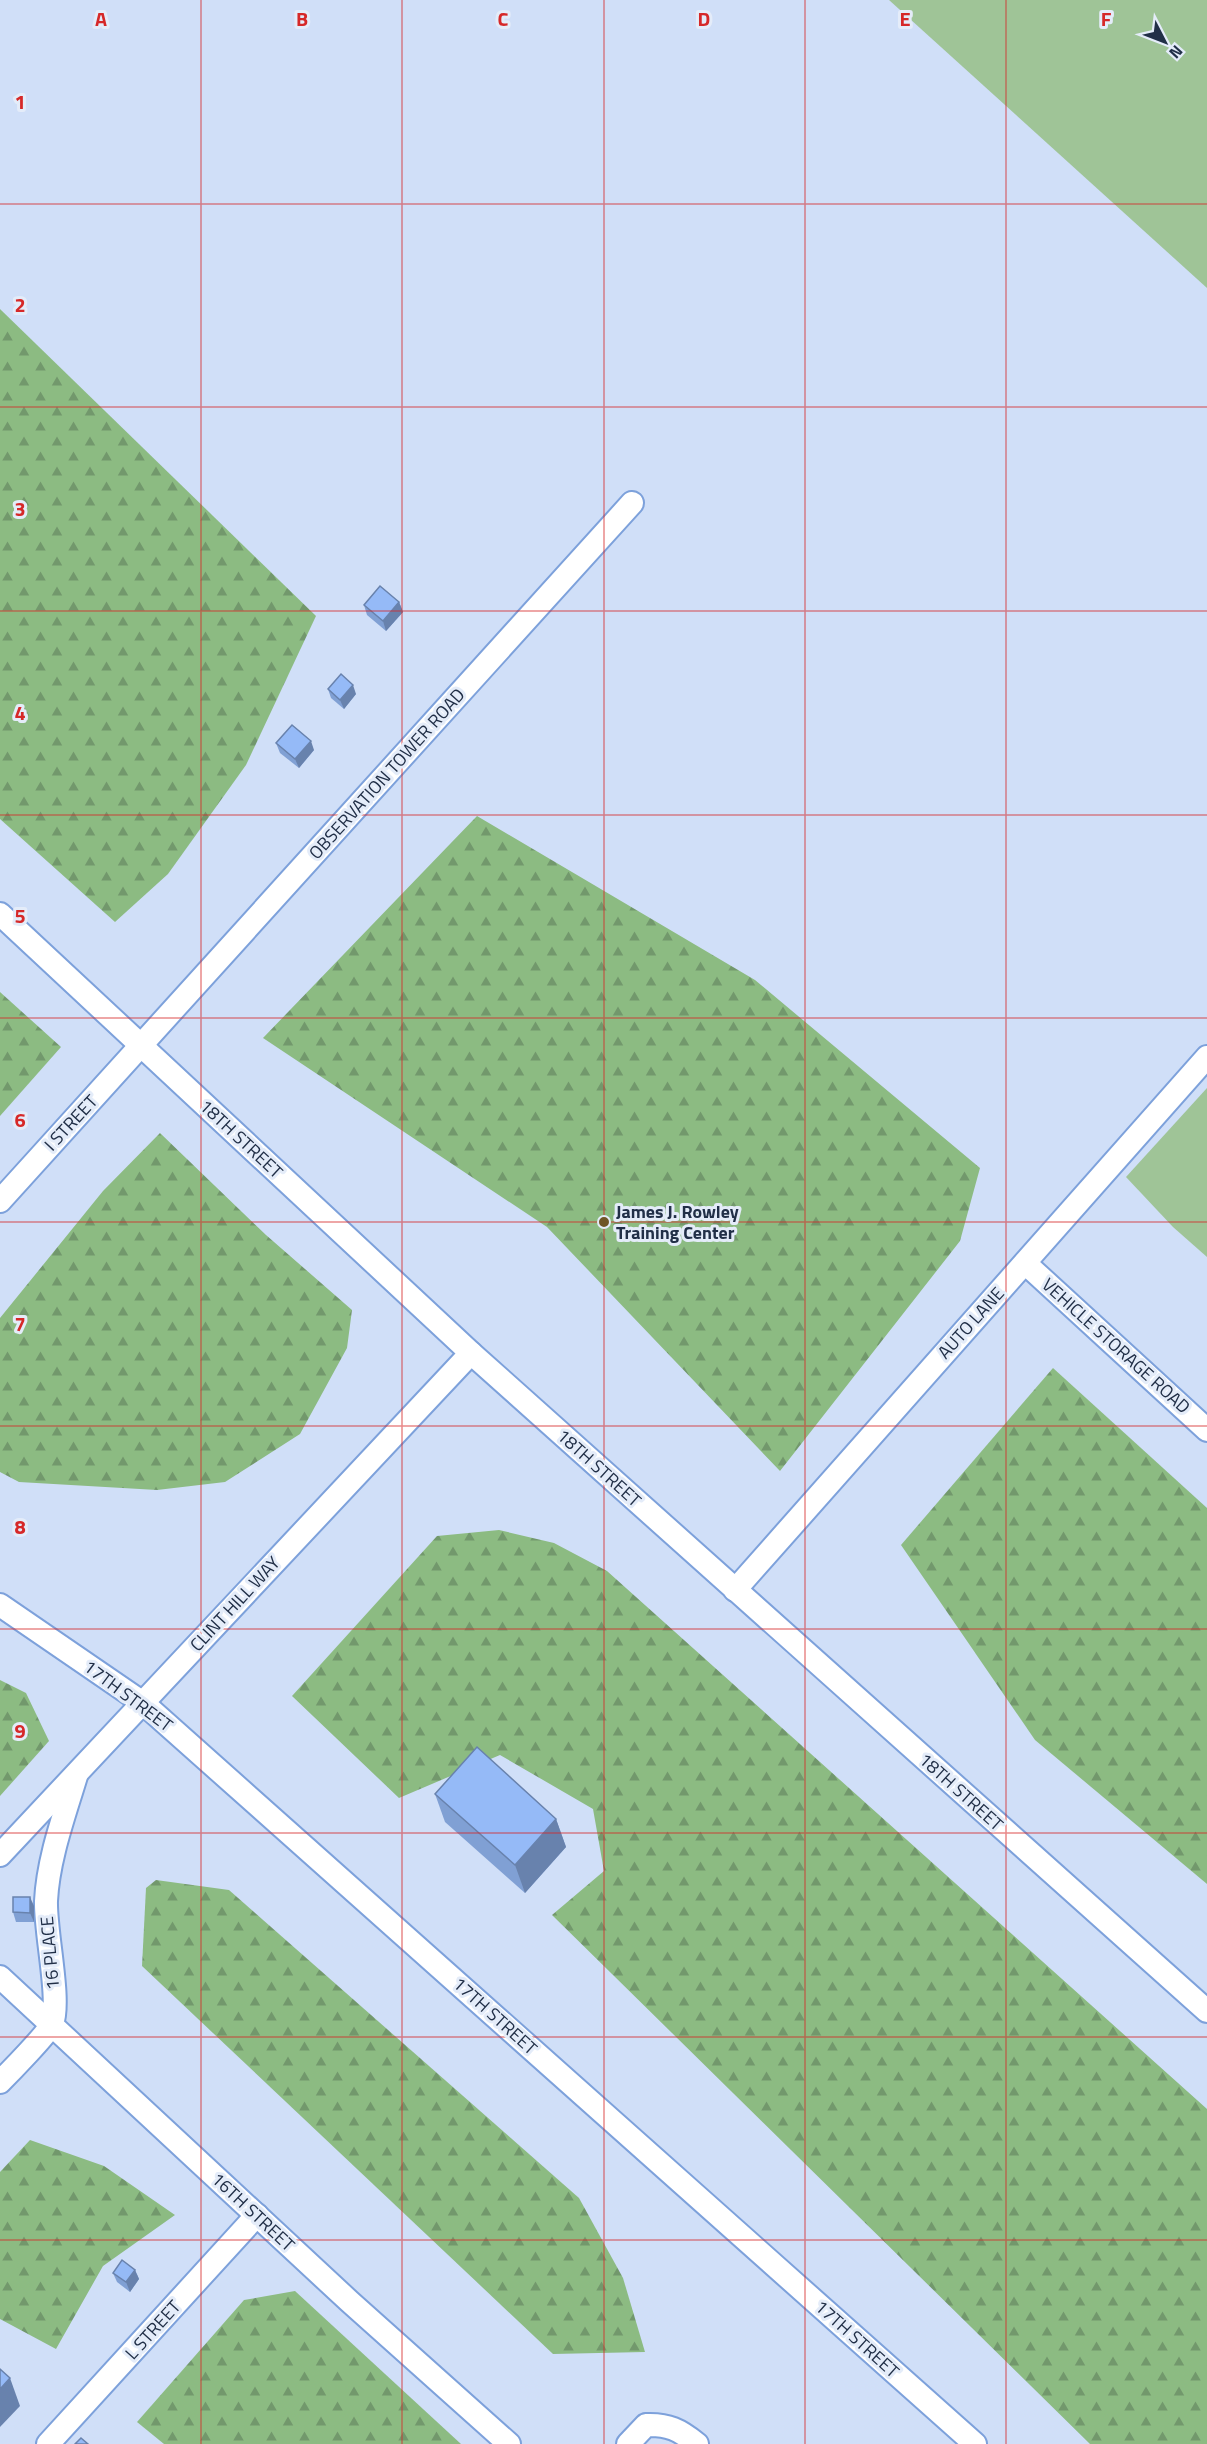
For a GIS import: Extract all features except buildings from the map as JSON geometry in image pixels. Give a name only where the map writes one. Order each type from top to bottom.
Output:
[{"type":"lane","name":"OBSERVATION TOWER ROAD","points":[[142,1046],[632,503]]},
{"type":"lane","name":"18TH STREET","points":[[0,914],[471,1353],[1207,2011]]},
{"type":"lane","name":"I STREET","points":[[0,1201],[142,1046]]},
{"type":"lane","name":"AUTO LANE","points":[[735,1590],[1207,1058]]},
{"type":"lane","name":"VEHICLE STORAGE ROAD","points":[[1025,1263],[1207,1430]]},
{"type":"lane","name":"CLINT HILL WAY","points":[[0,1855],[471,1353]]},
{"type":"lane","name":"17TH STREET","points":[[0,1605],[142,1703],[975,2444]]},
{"type":"lane","name":"16 PLACE","points":[[51,2024],[55,1994],[46,1931],[46,1898],[52,1861],[78,1772]]},
{"type":"lane","name":"16TH STREET","points":[[0,1977],[509,2444]]},
{"type":"lane","points":[[0,2082],[51,2024]]},
{"type":"lane","name":"L STREET","points":[[48,2444],[257,2215]]},
{"type":"lane","points":[[628,2444],[646,2425],[664,2424],[682,2432],[697,2444]]},
{"type":"green space","points":[[889,0],[1207,0],[1207,288]]},
{"type":"green space","points":[[0,309],[316,616],[246,765],[168,874],[115,922],[0,819]]},
{"type":"green space","points":[[477,816],[755,980],[980,1168],[960,1241],[780,1471],[547,1227],[263,1038]]},
{"type":"green space","points":[[0,992],[61,1047],[0,1116]]},
{"type":"green space","points":[[1207,1088],[1207,1257],[1173,1227],[1126,1177]]},
{"type":"green space","points":[[160,1133],[266,1235],[352,1310],[347,1348],[300,1434],[225,1482],[157,1490],[19,1482],[0,1472],[0,1318],[103,1191]]},
{"type":"green space","points":[[1053,1368],[1207,1508],[1207,1884],[1035,1740],[901,1545]]},
{"type":"green space","points":[[499,1530],[554,1543],[607,1571],[1207,2109],[1207,2444],[1090,2444],[552,1915],[604,1871],[593,1809],[500,1755],[399,1798],[292,1696],[437,1536]]},
{"type":"green space","points":[[0,1680],[26,1693],[49,1741],[0,1796]]},
{"type":"green space","points":[[156,1880],[229,1890],[579,2198],[623,2278],[645,2352],[553,2354],[142,1966],[146,1888]]},
{"type":"green space","points":[[30,2140],[104,2166],[175,2215],[103,2266],[56,2349],[0,2319],[0,2172]]},
{"type":"green space","points":[[295,2291],[461,2444],[164,2444],[137,2422],[244,2300]]},
{"type":"place","name":"James J. Rowley Training Center","points":[[604,1222]]}]
